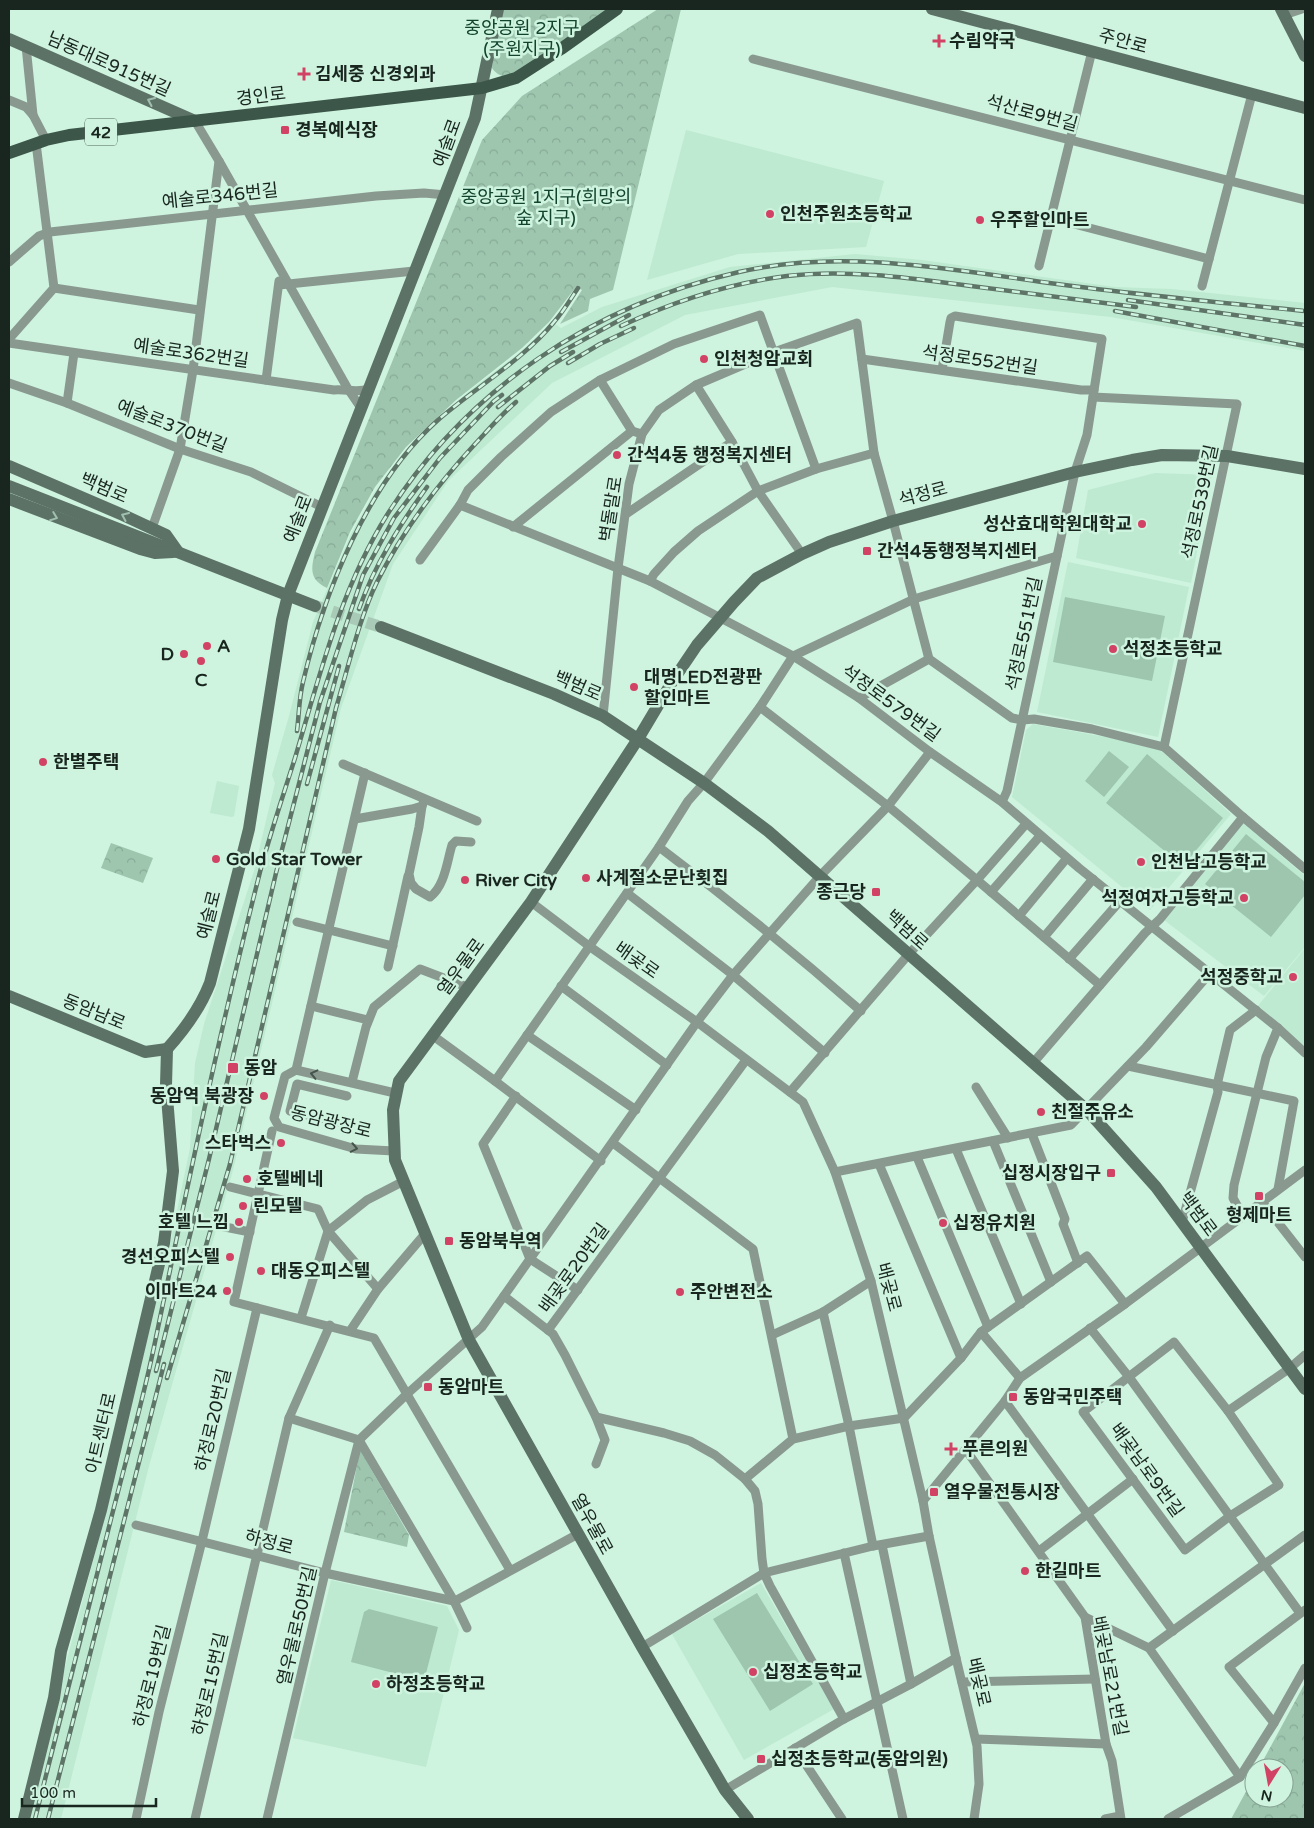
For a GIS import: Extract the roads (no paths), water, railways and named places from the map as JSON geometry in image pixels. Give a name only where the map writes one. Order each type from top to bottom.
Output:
[{"type":"main road","name":"예술로","points":[[167,1049],[193,1017],[203,1001],[210,983],[249,829],[282,620],[288,595],[475,118],[498,9]]},
{"type":"main road","name":"경인로","points":[[9,153],[69,135],[482,88],[516,78],[617,9]]},
{"type":"main road","name":"주안로","points":[[932,9],[1305,108]]},
{"type":"main road","points":[[1282,12],[1305,56]]},
{"type":"main road","name":"남동대로915번길","points":[[9,39],[195,121]]},
{"type":"main road","name":"석정로","points":[[638,739],[697,645],[757,578],[829,542],[893,521],[1075,472],[1162,456],[1227,456],[1305,470]]},
{"type":"main road","name":"백범로","points":[[9,466],[166,535],[178,552]]},
{"type":"main road","name":"백범로","points":[[9,486],[314,606]]},
{"type":"main road","name":"백범로","points":[[9,499],[140,549],[155,553],[178,552]]},
{"type":"main road","name":"백범로","points":[[382,627],[554,694],[603,716],[704,783],[768,832],[821,876],[908,955],[1087,1110],[1156,1187],[1202,1246],[1305,1389]]},
{"type":"main road","name":"열우물로","points":[[638,739],[531,902],[399,1081],[395,1093],[393,1115],[394,1151],[395,1160],[424,1235],[469,1340],[725,1790],[748,1819]]},
{"type":"main road","name":"동암남로","points":[[9,996],[145,1052],[167,1049]]},
{"type":"main road","name":"아트센터로","points":[[24,1819],[54,1698],[61,1651],[94,1539],[164,1243],[173,1171],[166,1085],[167,1049]]},
{"type":"street","points":[[1282,12],[1302,9]]},
{"type":"street","points":[[9,341],[54,288],[46,233],[41,142],[33,115],[26,46]]},
{"type":"street","points":[[1039,266],[1092,51]]},
{"type":"street","name":"석산로9번길","points":[[753,59],[1229,181],[1305,198]]},
{"type":"street","points":[[1202,286],[1252,94]]},
{"type":"street","points":[[9,100],[26,107],[33,115]]},
{"type":"street","points":[[195,121],[348,389],[361,408]]},
{"type":"street","points":[[152,528],[180,449],[193,370],[219,161]]},
{"type":"street","name":"예술로346번길","points":[[9,262],[39,236],[46,233],[385,196],[424,193],[446,195]]},
{"type":"street","points":[[1051,218],[1209,259]]},
{"type":"street","points":[[266,380],[281,270]]},
{"type":"street","points":[[279,285],[414,271]]},
{"type":"street","points":[[54,288],[199,310]]},
{"type":"street","points":[[420,560],[460,505],[468,490],[544,418],[600,380],[674,344],[760,315],[816,469]]},
{"type":"street","points":[[942,370],[951,318],[956,316],[1102,339],[1087,435],[1075,472]]},
{"type":"street","name":"벽돌말로","points":[[603,716],[618,568],[630,484],[642,434],[659,410],[696,385],[774,352],[857,323],[862,359]]},
{"type":"street","name":"예술로362번길","points":[[9,341],[334,390],[348,389],[361,392],[369,388]]},
{"type":"street","points":[[67,403],[74,352]]},
{"type":"street","points":[[862,359],[874,453],[929,659],[1012,718],[1022,720],[1034,719],[1092,729],[1164,747],[1305,869]]},
{"type":"street","name":"석정로552번길","points":[[862,359],[1094,393]]},
{"type":"street","points":[[600,380],[632,431],[642,434]]},
{"type":"street","name":"예술로370번길","points":[[9,383],[67,403],[180,449],[251,472],[322,507]]},
{"type":"street","points":[[696,385],[732,442],[758,491],[802,554]]},
{"type":"street","name":"석정로539번길","points":[[1094,393],[1237,404],[1164,747]]},
{"type":"street","points":[[513,527],[632,431]]},
{"type":"street","points":[[626,514],[732,442]]},
{"type":"street","points":[[650,581],[674,552],[698,531],[758,491],[816,469],[874,453]]},
{"type":"street","name":"석정로551번길","points":[[1002,802],[1007,791],[1075,472]]},
{"type":"street","name":"석정로579번길","points":[[460,505],[650,581],[793,656],[858,698],[930,752],[1002,802],[1029,827],[1278,1028],[1305,1053]]},
{"type":"street","points":[[495,1081],[659,847],[688,801],[704,783],[760,707],[793,656],[914,599],[1057,556]]},
{"type":"street","points":[[858,698],[929,659]]},
{"type":"street","points":[[760,707],[888,806],[978,880],[1100,985]]},
{"type":"street","points":[[359,1440],[482,1327],[601,1161],[697,1022],[733,975],[821,876],[888,806],[930,752]]},
{"type":"street","points":[[343,764],[366,773],[423,802],[477,821]]},
{"type":"street","points":[[366,773],[296,1070],[395,1093]]},
{"type":"street","points":[[355,819],[412,810],[423,802]]},
{"type":"street","points":[[388,967],[423,802]]},
{"type":"street","points":[[1033,1063],[1160,919],[1243,817]]},
{"type":"street","points":[[790,1092],[908,955],[1029,827]]},
{"type":"street","points":[[991,892],[1040,836]]},
{"type":"street","points":[[408,874],[411,883],[416,889],[430,897],[441,884],[452,845],[456,841],[471,842]]},
{"type":"street","points":[[659,847],[813,969],[861,1011]]},
{"type":"street","points":[[1019,916],[1067,858]]},
{"type":"street","points":[[1044,937],[1093,879]]},
{"type":"street","points":[[627,893],[733,975],[825,1053]]},
{"type":"street","points":[[1069,959],[1120,901]]},
{"type":"street","name":"배곶로","points":[[531,902],[697,1022],[803,1102],[835,1172],[872,1280],[924,1502],[929,1536],[976,1739],[979,1767],[974,1819]]},
{"type":"street","points":[[297,922],[393,946]]},
{"type":"street","points":[[352,1082],[368,1020],[374,1007],[420,969],[467,987]]},
{"type":"street","points":[[835,1172],[956,1150],[1071,1126],[1128,1066],[1210,973]]},
{"type":"street","points":[[561,986],[668,1065]]},
{"type":"street","points":[[311,1006],[368,1020]]},
{"type":"street","points":[[1182,1222],[1218,1092],[1217,1085],[1230,1030],[1256,1010]]},
{"type":"street","points":[[1243,1216],[1232,1198],[1234,1185],[1266,1057],[1278,1028]]},
{"type":"street","points":[[432,1035],[601,1161]]},
{"type":"street","points":[[527,1036],[636,1110]]},
{"type":"street","name":"배곶로20번길","points":[[596,1464],[605,1440],[596,1417],[565,1355],[548,1330],[746,1060]]},
{"type":"street","points":[[1128,1066],[1294,1101],[1278,1189]]},
{"type":"street","name":"동암광장로","points":[[296,1070],[285,1076],[274,1118],[279,1127],[356,1149],[394,1151]]},
{"type":"street","points":[[322,1090],[337,1079]]},
{"type":"street","points":[[340,1122],[290,1111],[297,1084],[346,1096]]},
{"type":"street","points":[[976,1088],[1008,1138]]},
{"type":"street","points":[[516,1096],[483,1144],[530,1259],[578,1290]]},
{"type":"street","points":[[290,1129],[294,1112]]},
{"type":"street","points":[[272,1130],[234,1302],[350,1330],[374,1338],[510,1570]]},
{"type":"street","points":[[1032,1134],[1065,1219],[1063,1224],[1078,1263]]},
{"type":"street","points":[[993,1141],[1051,1282]]},
{"type":"street","points":[[613,1143],[753,1249],[793,1439]]},
{"type":"street","points":[[956,1150],[1021,1304]]},
{"type":"street","points":[[917,1157],[985,1329],[1020,1378]]},
{"type":"street","points":[[879,1164],[960,1358]]},
{"type":"street","points":[[924,1502],[1005,1401],[1020,1378],[1126,1304],[1305,1170]]},
{"type":"street","points":[[301,1318],[328,1231],[367,1200],[404,1181]]},
{"type":"street","points":[[230,1187],[318,1208],[328,1231],[378,1290]]},
{"type":"street","points":[[1262,1202],[1303,1254]]},
{"type":"street","points":[[220,1226],[250,1232]]},
{"type":"street","points":[[350,1330],[378,1290],[424,1235]]},
{"type":"street","points":[[745,1479],[793,1439],[850,1426],[904,1418],[985,1329],[1087,1256],[1126,1304]]},
{"type":"street","points":[[772,1335],[823,1312],[872,1280]]},
{"type":"street","points":[[504,1296],[548,1330]]},
{"type":"street","name":"하정로20번길","points":[[202,1540],[257,1308]]},
{"type":"street","points":[[823,1312],[911,1684]]},
{"type":"street","name":"하정로15번길","points":[[196,1819],[289,1418],[330,1325]]},
{"type":"street","points":[[1090,1328],[1129,1377],[1230,1516],[1303,1611],[1229,1667],[1274,1723]]},
{"type":"street","points":[[1129,1377],[1174,1342],[1228,1410],[1279,1485],[1230,1516]]},
{"type":"street","points":[[1228,1410],[1290,1368],[1305,1355]]},
{"type":"street","name":"배곶남로9번길","points":[[1129,1377],[1084,1412],[1185,1550],[1230,1516]]},
{"type":"street","points":[[1005,1401],[1173,1631]]},
{"type":"street","points":[[596,1417],[664,1433],[690,1442],[715,1455],[745,1479],[755,1491],[758,1504],[764,1573],[844,1719]]},
{"type":"street","points":[[289,1418],[359,1440],[454,1601],[467,1628]]},
{"type":"street","name":"열우물로50번길","points":[[267,1819],[359,1440]]},
{"type":"street","name":"배곶남로21번길","points":[[966,1450],[1085,1617],[1106,1744],[1112,1761],[1121,1818]]},
{"type":"street","points":[[1039,1551],[1133,1479]]},
{"type":"street","name":"하정로","points":[[136,1525],[202,1540],[326,1573],[454,1601]]},
{"type":"street","points":[[454,1601],[578,1534]]},
{"type":"street","points":[[1149,1648],[1305,1535]]},
{"type":"street","points":[[642,1647],[764,1573],[877,1545],[929,1536]]},
{"type":"street","name":"하정로19번길","points":[[136,1819],[159,1712],[202,1540]]},
{"type":"street","points":[[844,1553],[903,1819]]},
{"type":"street","points":[[1085,1617],[1149,1648],[1240,1776]]},
{"type":"street","points":[[725,1790],[844,1719],[956,1658]]},
{"type":"street","points":[[1168,1819],[1240,1776],[1274,1723],[1305,1668]]},
{"type":"street","points":[[962,1682],[1095,1679]]},
{"type":"street","points":[[976,1739],[1106,1744]]},
{"type":"street","points":[[795,1748],[842,1819]]},
{"type":"street","points":[[1105,1819],[1121,1818]]},
{"type":"tunnel","points":[[315,606],[381,627]]},
{"type":"railway","points":[[35,1819],[143,1393],[218,1049],[245,931],[272,829],[323,664],[356,573],[387,515],[419,469],[455,428],[495,391],[539,358],[585,330],[634,306],[686,287],[739,272],[779,265],[818,262],[898,264],[1119,292],[1305,311]]},
{"type":"railway","points":[[621,326],[681,301],[744,283],[787,276],[833,273],[902,277],[1136,307]]},
{"type":"railway","points":[[297,731],[302,688],[312,647],[336,576],[352,540],[390,474],[413,445],[438,420],[542,336],[578,288]]},
{"type":"railway","points":[[1128,300],[1305,325]]},
{"type":"railway","points":[[1115,311],[1305,346]]},
{"type":"railway","points":[[561,352],[629,315]]},
{"type":"railway","points":[[568,363],[600,344],[634,328]]},
{"type":"railway","points":[[498,407],[550,366],[573,352]]},
{"type":"railway","points":[[156,1371],[209,1159],[276,873],[320,702],[363,575],[394,518],[440,458],[502,395]]},
{"type":"railway","points":[[167,1378],[230,1164],[336,708],[365,612],[377,582],[409,526],[462,459],[516,402]]},
{"type":"railway","points":[[359,609],[372,576],[388,546],[427,487]]},
{"type":"railway","points":[[307,784],[339,666]]},
{"type":"railway","points":[[48,1819],[164,1364]]},
{"type":"place","name":"수림약국","points":[[939,41]]},
{"type":"place","name":"김세중 신경외과","points":[[304,74]]},
{"type":"place","name":"경복예식장","points":[[285,130]]},
{"type":"place","name":"인천주원초등학교","points":[[770,214]]},
{"type":"place","name":"우주할인마트","points":[[980,220]]},
{"type":"place","name":"인천청암교회","points":[[704,359]]},
{"type":"place","name":"간석4동 행정복지센터","points":[[617,455]]},
{"type":"place","name":"성산효대학원대학교","points":[[1142,524]]},
{"type":"place","name":"간석4동행정복지센터","points":[[867,551]]},
{"type":"place","name":"A","points":[[207,646]]},
{"type":"place","name":"석정초등학교","points":[[1113,649]]},
{"type":"place","name":"D","points":[[184,654]]},
{"type":"place","name":"C","points":[[201,661]]},
{"type":"place","name":"대명LED전광판 할인마트","points":[[634,687]]},
{"type":"place","name":"한별주택","points":[[43,762]]},
{"type":"place","name":"Gold Star Tower","points":[[216,859]]},
{"type":"place","name":"인천남고등학교","points":[[1141,862]]},
{"type":"place","name":"사계절소문난횟집","points":[[586,878]]},
{"type":"place","name":"River City","points":[[465,880]]},
{"type":"place","name":"종근당","points":[[876,892]]},
{"type":"place","name":"석정여자고등학교","points":[[1244,898]]},
{"type":"place","name":"석정중학교","points":[[1293,977]]},
{"type":"place","name":"동암","points":[[233,1068]]},
{"type":"place","name":"동암역 북광장","points":[[264,1096]]},
{"type":"place","name":"친절주유소","points":[[1041,1112]]},
{"type":"place","name":"스타벅스","points":[[281,1143]]},
{"type":"place","name":"십정시장입구","points":[[1111,1173]]},
{"type":"place","name":"호텔베네","points":[[247,1179]]},
{"type":"place","name":"형제마트","points":[[1259,1196]]},
{"type":"place","name":"린모텔","points":[[243,1206]]},
{"type":"place","name":"호텔 느낌","points":[[239,1222]]},
{"type":"place","name":"십정유치원","points":[[943,1223]]},
{"type":"place","name":"동암북부역","points":[[449,1241]]},
{"type":"place","name":"경선오피스텔","points":[[230,1257]]},
{"type":"place","name":"대동오피스텔","points":[[261,1271]]},
{"type":"place","name":"이마트24","points":[[227,1291]]},
{"type":"place","name":"주안변전소","points":[[680,1292]]},
{"type":"place","name":"동암마트","points":[[428,1387]]},
{"type":"place","name":"동암국민주택","points":[[1013,1397]]},
{"type":"place","name":"푸른의원","points":[[951,1449]]},
{"type":"place","name":"열우물전통시장","points":[[934,1492]]},
{"type":"place","name":"한길마트","points":[[1025,1571]]},
{"type":"place","name":"십정초등학교","points":[[753,1672]]},
{"type":"place","name":"하정초등학교","points":[[376,1684]]},
{"type":"place","name":"십정초등학교(동암의원)","points":[[761,1759]]},
{"type":"park label","name":"중앙공원 2지구 (주원지구)","points":[[522,38]]},
{"type":"park label","name":"중앙공원 1지구(희망의 숲 지구)","points":[[546,207]]}]
